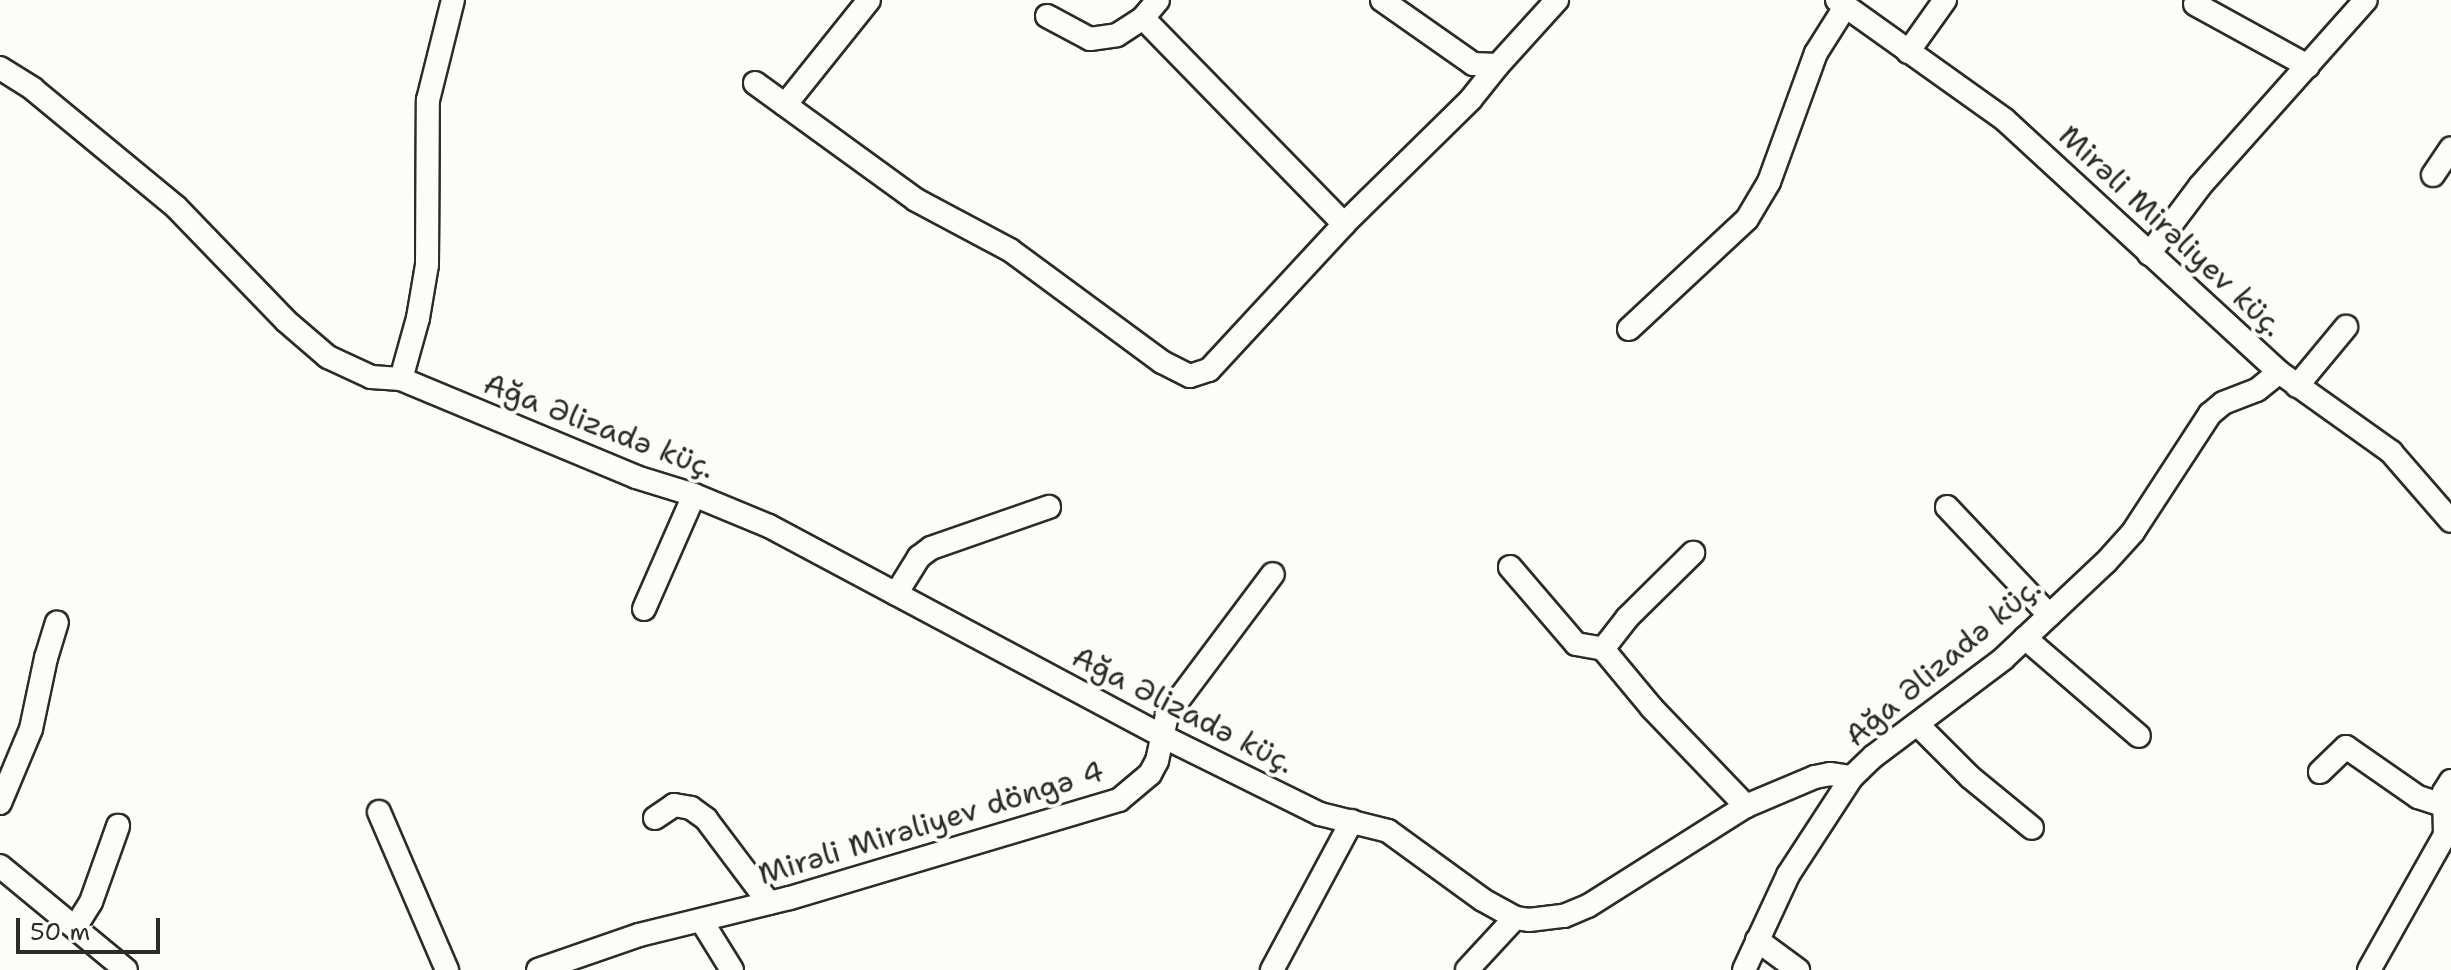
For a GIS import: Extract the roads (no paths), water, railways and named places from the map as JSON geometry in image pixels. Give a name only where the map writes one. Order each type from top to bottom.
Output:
[{"type":"street","points":[[401,379],[418,318],[427,265],[428,100],[453,0]]},
{"type":"street","points":[[785,105],[869,0]]},
{"type":"street","points":[[1047,16],[1090,39],[1117,35],[1143,18],[1158,0]]},
{"type":"street","points":[[1382,0],[1473,64],[1498,65]]},
{"type":"street","points":[[755,83],[916,200],[1010,250],[1162,362],[1190,376],[1209,370],[1344,224],[1471,99],[1557,0]]},
{"type":"street","points":[[1908,52],[1945,0]]},
{"type":"street","points":[[2149,254],[2200,186],[2366,0]]},
{"type":"street","points":[[1629,329],[1747,219],[1769,182],[1816,53],[1841,3]]},
{"type":"street","name":"Mirəli Mirəliyev küç.","points":[[1841,3],[2005,120],[2279,372],[2391,452],[2448,512]]},
{"type":"street","points":[[2195,4],[2308,66]]},
{"type":"street","points":[[1143,18],[1344,224]]},
{"type":"street","name":"Ağa Əlizadə küç.","points":[[0,68],[33,89],[176,207],[314,348],[356,372],[401,379],[636,477],[694,495],[769,526],[1160,735],[1320,814],[1388,831],[1483,900],[1515,918],[1546,919],[1588,906],[1746,806],[1815,777],[1830,774],[1852,777],[1874,756],[1918,725],[2025,638],[2133,532],[2210,414],[2223,403],[2257,390],[2279,372]]},
{"type":"street","points":[[2433,175],[2451,148]]},
{"type":"street","points":[[2297,386],[2346,327]]},
{"type":"street","points":[[644,609],[694,495]]},
{"type":"street","points":[[896,594],[919,557],[931,548],[1049,507]]},
{"type":"street","points":[[1947,507],[2049,615]]},
{"type":"street","points":[[1603,649],[1627,618],[1693,553]]},
{"type":"street","points":[[1510,567],[1576,644],[1603,649],[1652,708],[1746,806]]},
{"type":"street","name":"Mirəli Mirəliyev döngə 4","points":[[538,970],[639,935],[769,903],[1119,800],[1150,774],[1157,761],[1160,735],[1174,703],[1273,574]]},
{"type":"street","points":[[0,803],[31,729],[57,623]]},
{"type":"street","points":[[2025,638],[2139,736]]},
{"type":"street","points":[[1918,725],[1970,777],[2032,828]]},
{"type":"street","points":[[2320,772],[2346,747],[2418,797],[2442,805]]},
{"type":"street","points":[[1744,970],[1788,875],[1852,777]]},
{"type":"street","points":[[2369,970],[2445,835],[2442,805],[2444,792],[2451,781]]},
{"type":"street","points":[[655,818],[674,805],[691,808],[706,819],[769,903]]},
{"type":"street","points":[[379,812],[447,970]]},
{"type":"street","points":[[1272,970],[1352,821]]},
{"type":"street","points":[[76,926],[91,902],[118,826]]},
{"type":"street","points":[[0,866],[126,970]]},
{"type":"street","points":[[1467,970],[1515,918]]},
{"type":"street","points":[[701,920],[732,970]]},
{"type":"street","points":[[1757,940],[1798,970]]}]
